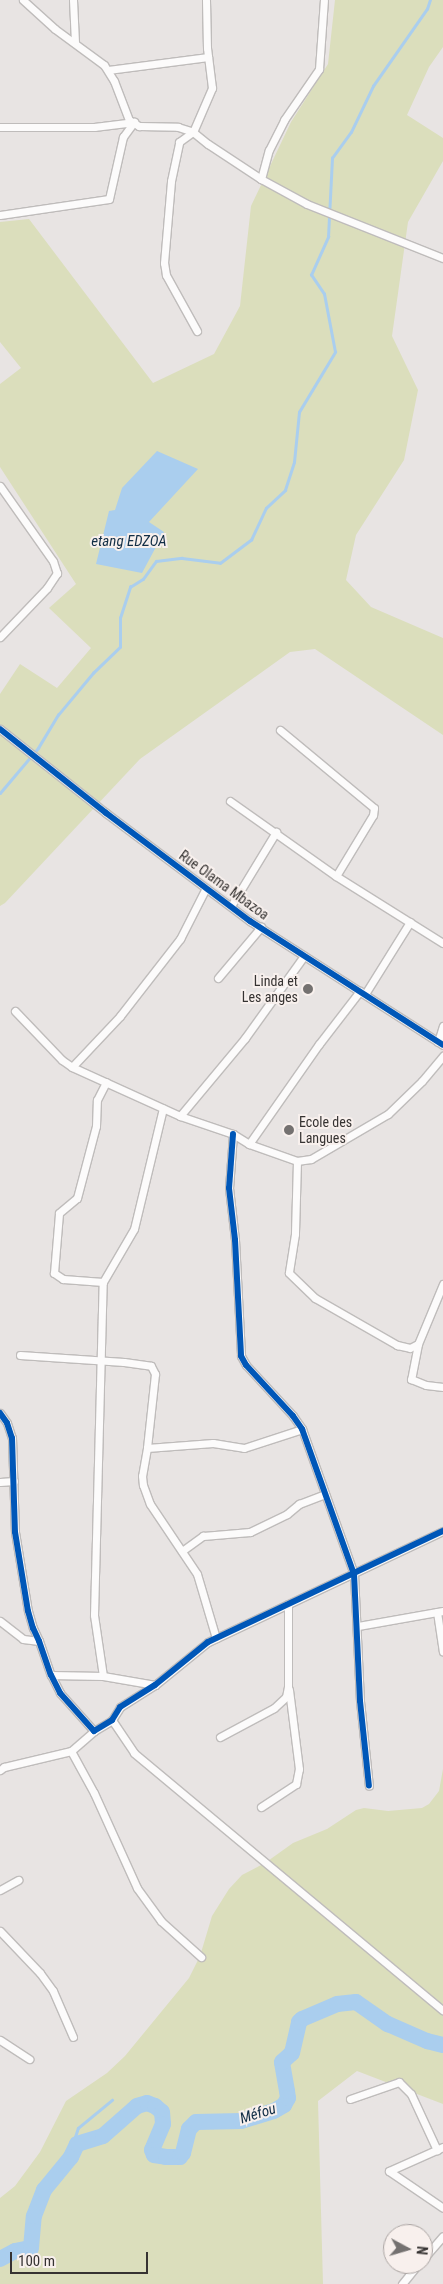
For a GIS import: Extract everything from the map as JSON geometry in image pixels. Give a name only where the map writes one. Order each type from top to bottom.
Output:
[{"type":"street","points":[[23,0],[108,70],[129,120],[139,126],[178,127],[193,132],[261,179],[307,204],[443,258]]},
{"type":"street","points":[[73,0],[75,43]]},
{"type":"street","points":[[197,331],[166,275],[164,263],[171,181],[179,142],[193,132],[212,88],[208,57],[206,0]]},
{"type":"street","points":[[261,179],[269,150],[284,120],[319,68],[324,0]]},
{"type":"street","points":[[108,70],[208,57]]},
{"type":"street","points":[[0,127],[94,126],[134,122]]},
{"type":"street","points":[[0,214],[110,199],[122,137],[134,122]]},
{"type":"street","points":[[0,486],[53,560],[57,573],[47,588],[0,637]]},
{"type":"street","name":"Rue Olama Mbazoa","points":[[0,729],[106,813],[261,928],[440,1044]]},
{"type":"street","points":[[280,730],[374,808],[373,815],[336,876]]},
{"type":"street","points":[[230,801],[336,876],[443,943]]},
{"type":"street","points":[[231,906],[276,832]]},
{"type":"street","points":[[72,1067],[120,1016],[180,939],[206,888]]},
{"type":"street","points":[[249,1144],[319,1044],[362,992],[410,922]]},
{"type":"street","points":[[218,978],[261,928]]},
{"type":"street","points":[[180,1116],[245,1038],[304,956]]},
{"type":"street","points":[[14,1010],[62,1060],[72,1067],[180,1116],[233,1134],[249,1144],[297,1161],[311,1159],[388,1114],[422,1081],[443,1056]]},
{"type":"street","points":[[440,1044],[443,1026]]},
{"type":"street","points":[[103,1282],[62,1279],[54,1273],[59,1213],[77,1198],[96,1126],[97,1100],[106,1082]]},
{"type":"street","points":[[103,1676],[94,1615],[103,1282],[134,1229],[163,1108]]},
{"type":"street","points":[[233,1134],[229,1188],[235,1240],[241,1356],[246,1365],[293,1416],[302,1429],[354,1574],[358,1626],[360,1701],[369,1786]]},
{"type":"street","points":[[297,1161],[295,1234],[289,1273],[315,1298],[397,1345],[410,1348],[418,1344]]},
{"type":"street","points":[[443,1284],[418,1344],[411,1379],[420,1383],[443,1387]]},
{"type":"street","points":[[20,1355],[151,1366],[155,1374],[142,1476],[143,1485],[150,1504],[197,1574],[216,1638]]},
{"type":"street","points":[[0,1413],[7,1423],[12,1438],[16,1532],[32,1628],[40,1641],[51,1675],[60,1693],[94,1731]]},
{"type":"street","points":[[147,1448],[213,1443],[244,1448],[302,1429]]},
{"type":"street","points":[[0,1482],[14,1481]]},
{"type":"street","points":[[182,1551],[203,1536],[250,1532],[281,1517],[299,1504],[325,1494]]},
{"type":"street","points":[[0,1770],[4,1767],[71,1751],[94,1731],[112,1720],[120,1707],[156,1684],[208,1642],[443,1531]]},
{"type":"street","points":[[261,1808],[296,1784],[299,1769],[288,1687],[288,1604]]},
{"type":"street","points":[[358,1626],[440,1612],[443,1652]]},
{"type":"street","points":[[0,1621],[23,1638],[40,1641]]},
{"type":"street","points":[[51,1675],[103,1676],[156,1684]]},
{"type":"street","points":[[220,1737],[282,1702],[286,1697],[288,1687]]},
{"type":"street","points":[[112,1720],[134,1753],[443,2010]]},
{"type":"street","points":[[71,1751],[94,1792],[138,1888],[161,1921],[201,1957]]},
{"type":"street","points":[[0,1890],[18,1880]]},
{"type":"street","points":[[0,1931],[40,1973],[53,1991],[73,2037]]},
{"type":"street","points":[[0,2040],[29,2059]]},
{"type":"street","points":[[350,2099],[399,2082],[411,2094],[440,2148],[389,2171],[443,2208]]},
{"type":"street","points":[[433,2247],[443,2236]]},
{"type":"street","points":[[402,2284],[410,2274]]},
{"type":"green space","points":[[335,0],[443,0],[443,47],[429,67],[407,115],[443,138],[443,161],[408,222],[392,336],[418,390],[404,460],[356,535],[346,580],[371,607],[443,638],[443,735],[315,649],[290,652],[140,759],[5,903],[0,906],[0,694],[20,664],[57,688],[91,648],[49,608],[76,584],[0,467],[0,384],[21,368],[0,342],[0,222],[29,219],[153,383],[214,354],[240,306],[251,206],[291,122],[328,64]]},
{"type":"green space","points":[[443,1769],[443,2104],[357,2071],[318,2101],[323,2284],[0,2284],[0,2198],[15,2186],[40,2152],[66,2101],[107,2073],[125,2056],[189,1978],[200,1956],[212,1916],[229,1889],[242,1875],[265,1863],[293,1843],[327,1829],[356,1810],[364,1808],[388,1811],[422,1808],[429,1804],[439,1791]]},
{"type":"water","name":"etang EDZOA","points":[[157,451],[198,469],[149,522],[164,532],[142,573],[96,564],[109,511],[115,510],[122,488]]},
{"type":"waterway","points":[[0,793],[38,748],[58,715],[93,673],[120,647],[120,618],[130,587],[143,579],[156,561],[182,558],[220,563],[251,540],[266,508],[285,490],[294,462],[299,412],[335,352],[324,294],[311,275],[328,237],[332,158],[351,132],[373,86],[427,9],[430,0]]},
{"type":"waterway","name":"Méfou","points":[[0,2259],[15,2251],[31,2248],[34,2216],[44,2190],[71,2157],[77,2144],[103,2136],[137,2106],[147,2103],[155,2106],[162,2112],[163,2124],[152,2150],[154,2155],[180,2157],[183,2153],[189,2129],[196,2122],[241,2121],[274,2111],[284,2105],[288,2098],[282,2062],[292,2053],[299,2022],[302,2019],[337,2004],[356,2002],[388,2024],[427,2041],[443,2045]]},
{"type":"waterway","points":[[75,2137],[78,2128],[112,2100]]},
{"type":"cycle path","points":[[0,729],[106,813],[250,921],[443,1045]]},
{"type":"cycle path","points":[[233,1134],[229,1188],[235,1240],[241,1356],[246,1365],[293,1416],[302,1429],[354,1574],[360,1701],[369,1786]]},
{"type":"cycle path","points":[[0,1413],[7,1423],[12,1438],[15,1532],[28,1611],[33,1628],[60,1693],[94,1731],[112,1720],[120,1707],[155,1685],[208,1642],[443,1531]]},
{"type":"place","name":"Linda et Les anges","points":[[308,989]]},
{"type":"place","name":"Ecole des Langues","points":[[289,1130]]}]
